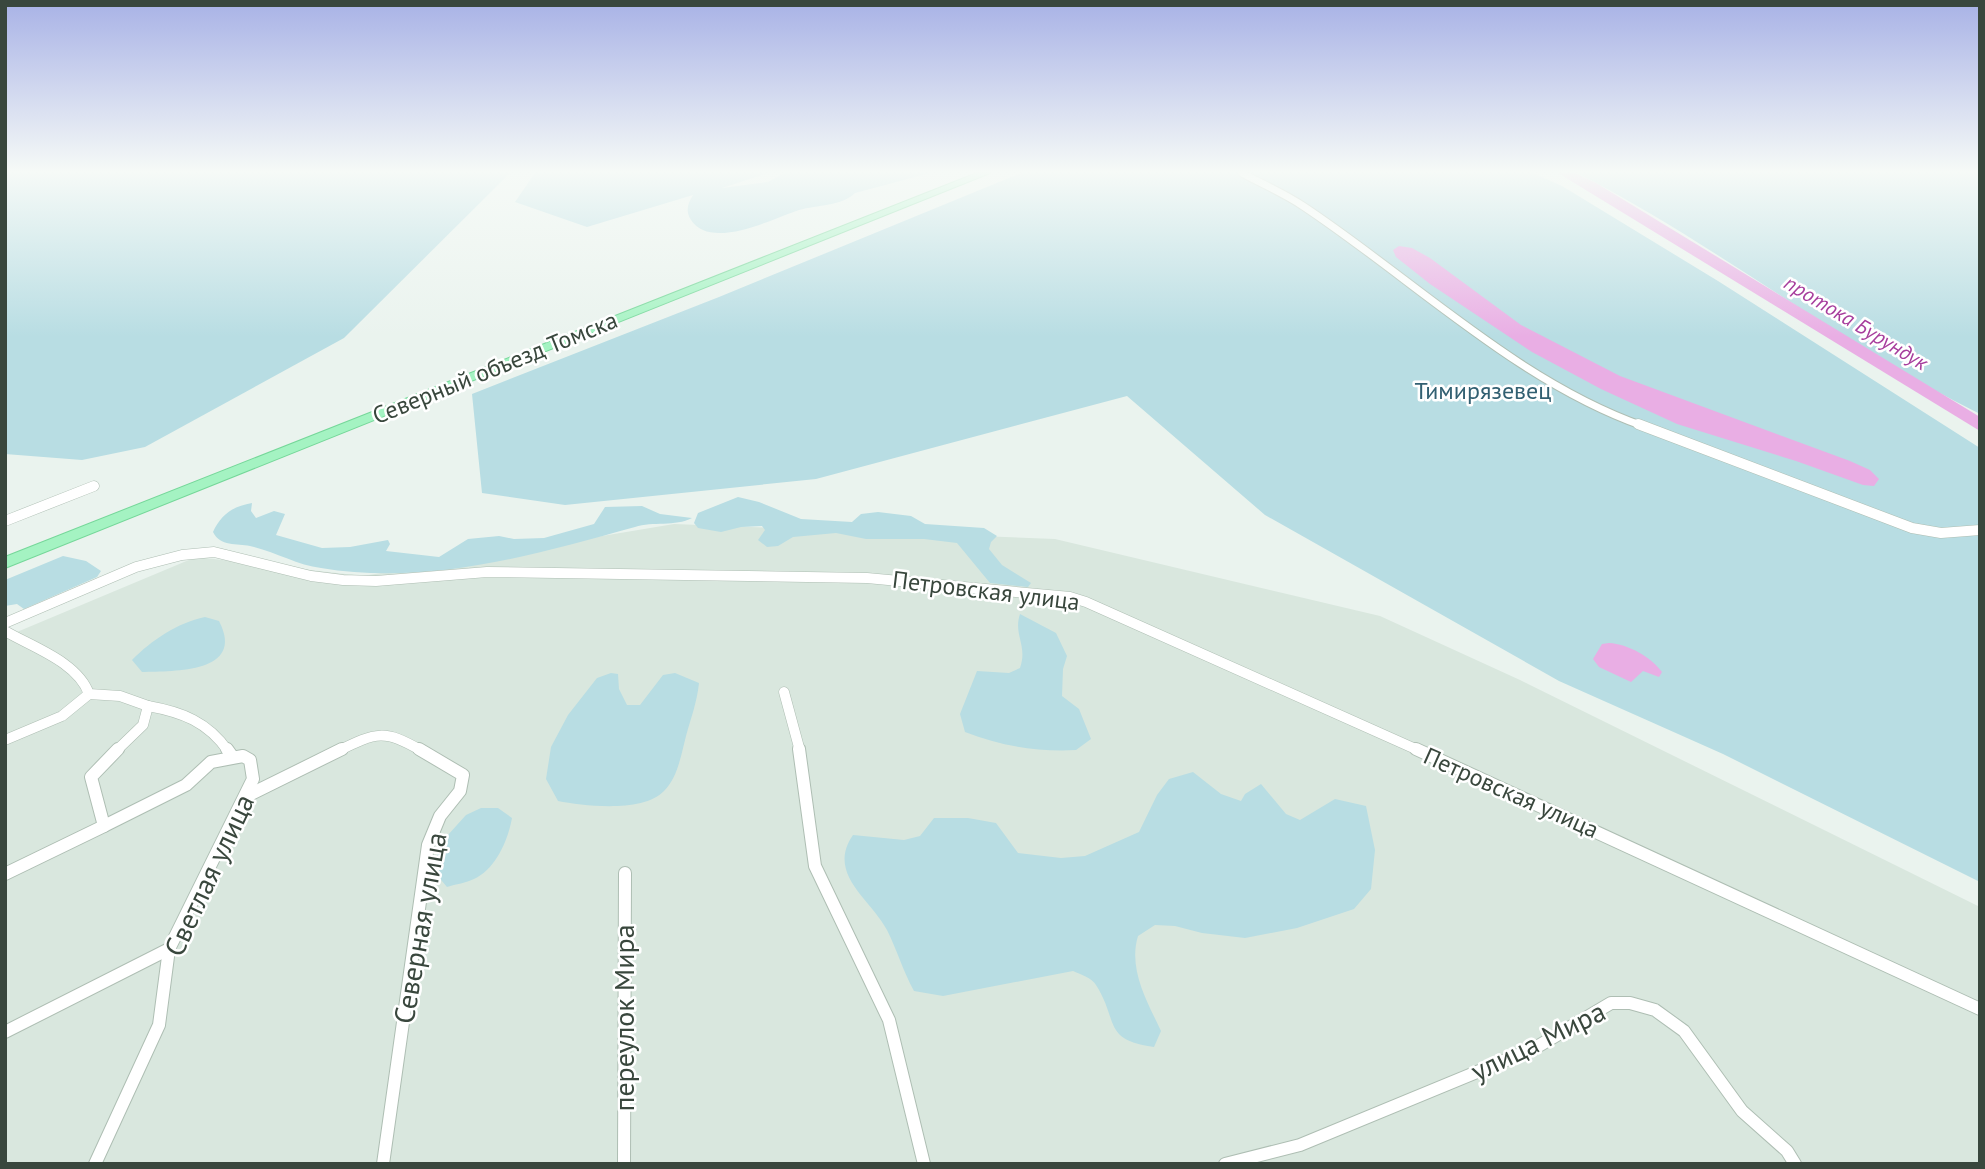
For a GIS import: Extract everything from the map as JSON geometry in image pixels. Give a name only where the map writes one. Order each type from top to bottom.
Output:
[{"type":"main road","name":"Северный объезд Томска","points":[[5,563],[848,228]]},
{"type":"street","points":[[1332,228],[1439,307],[1562,389],[1606,413],[1693,443],[1912,528],[1941,533],[1980,530]]},
{"type":"street","points":[[5,521],[94,486]]},
{"type":"street","name":"Петровская улица","points":[[5,623],[136,567],[182,555],[214,552],[311,576],[343,580],[376,581],[487,572],[867,578],[1070,597],[1552,810],[1980,1009]]},
{"type":"street","points":[[5,631],[75,673],[86,682],[89,694]]},
{"type":"street","points":[[784,692],[803,764],[815,866],[889,1020],[924,1164]]},
{"type":"street","points":[[5,740],[62,716],[89,694],[120,696],[148,706],[176,711],[200,721],[217,733],[232,756]]},
{"type":"street","points":[[104,826],[91,778],[97,767],[145,723],[148,706]]},
{"type":"street","name":"Северная улица","points":[[244,797],[367,737],[381,735],[396,736],[463,775],[460,791],[440,816],[428,845],[383,1164]]},
{"type":"street","name":"Светлая улица","points":[[5,874],[186,785],[211,762],[232,756],[250,760],[253,779],[169,949],[159,1025],[95,1164]]},
{"type":"street","name":"переулок Мира","points":[[624,1164],[625,873]]},
{"type":"street","points":[[5,1032],[169,949]]},
{"type":"street","name":"улица Мира","points":[[1225,1164],[1300,1145],[1535,1048],[1611,1003],[1630,1003],[1655,1010],[1684,1031],[1742,1111],[1787,1151],[1795,1164]]},
{"type":"shaded area","points":[[1399,246],[1412,248],[1430,258],[1521,325],[1620,376],[1850,461],[1870,470],[1879,479],[1874,486],[1863,485],[1677,424],[1601,389],[1532,352],[1430,284],[1396,257],[1393,250]]},
{"type":"shaded area","points":[[674,524],[1055,539],[1380,616],[1520,680],[1980,907],[1980,1164],[5,1164],[5,637],[196,557],[363,576]]},
{"type":"shaded area","points":[[1602,644],[1624,646],[1645,656],[1662,672],[1659,677],[1643,671],[1631,682],[1599,667],[1593,659]]},
{"type":"green space","points":[[5,228],[455,228],[344,338],[145,447],[82,460],[5,454]]},
{"type":"green space","points":[[699,228],[751,228],[727,233]]},
{"type":"green space","name":"Тимирязевец","points":[[888,228],[1630,228],[1980,448],[1980,882],[1723,754],[1559,681],[1265,515],[1127,396],[816,479],[565,505],[482,493],[472,394]]},
{"type":"green space","points":[[1673,228],[1980,228],[1980,414],[1877,357]]},
{"type":"green space","points":[[738,497],[759,502],[801,519],[852,522],[861,514],[878,512],[911,516],[925,524],[984,528],[997,536],[989,549],[1002,565],[1031,583],[1028,587],[990,583],[957,543],[924,539],[866,539],[836,533],[793,537],[778,546],[767,547],[758,540],[765,530],[762,526],[721,532],[698,528],[694,523],[698,513]]},
{"type":"green space","points":[[252,503],[251,511],[256,518],[274,511],[285,514],[276,535],[322,548],[350,547],[388,540],[390,544],[386,551],[439,557],[468,539],[499,536],[514,539],[544,538],[594,524],[605,507],[642,506],[660,514],[692,518],[642,525],[558,548],[480,565],[401,573],[361,573],[312,566],[259,548],[229,544],[216,537],[213,532],[224,516],[239,506]]},
{"type":"green space","points":[[63,556],[86,561],[101,571],[97,577],[24,609],[17,604],[5,606],[5,580]]},
{"type":"green space","points":[[1020,614],[1056,633],[1067,656],[1063,669],[1062,696],[1079,709],[1091,739],[1076,750],[1019,747],[965,732],[960,714],[977,671],[1009,673],[1020,668]]},
{"type":"green space","points":[[205,617],[219,621],[225,638],[223,651],[215,660],[188,669],[142,672],[132,660],[166,633]]},
{"type":"green space","points":[[611,673],[618,674],[619,689],[627,705],[640,705],[663,675],[675,673],[699,683],[676,772],[664,791],[642,803],[613,806],[558,801],[546,779],[551,747],[568,715],[597,678]]},
{"type":"green space","points":[[1193,772],[1221,794],[1241,801],[1245,794],[1261,784],[1286,814],[1300,820],[1335,799],[1366,806],[1375,850],[1371,889],[1354,909],[1297,928],[1245,938],[1155,925],[1138,936],[1135,961],[1137,973],[1161,1031],[1154,1047],[1138,1044],[1119,1034],[1096,985],[1089,978],[1073,971],[943,996],[914,991],[887,930],[848,874],[846,849],[853,835],[904,840],[920,836],[934,818],[968,818],[996,823],[1018,853],[1061,858],[1085,856],[1139,832],[1157,795],[1169,779]]},
{"type":"green space","points":[[481,808],[498,808],[512,818],[504,844],[495,861],[482,874],[447,887],[436,874],[438,846],[466,815]]},
{"type":"waterway","name":"протока Бурундук","points":[[1659,228],[1980,425]]}]
